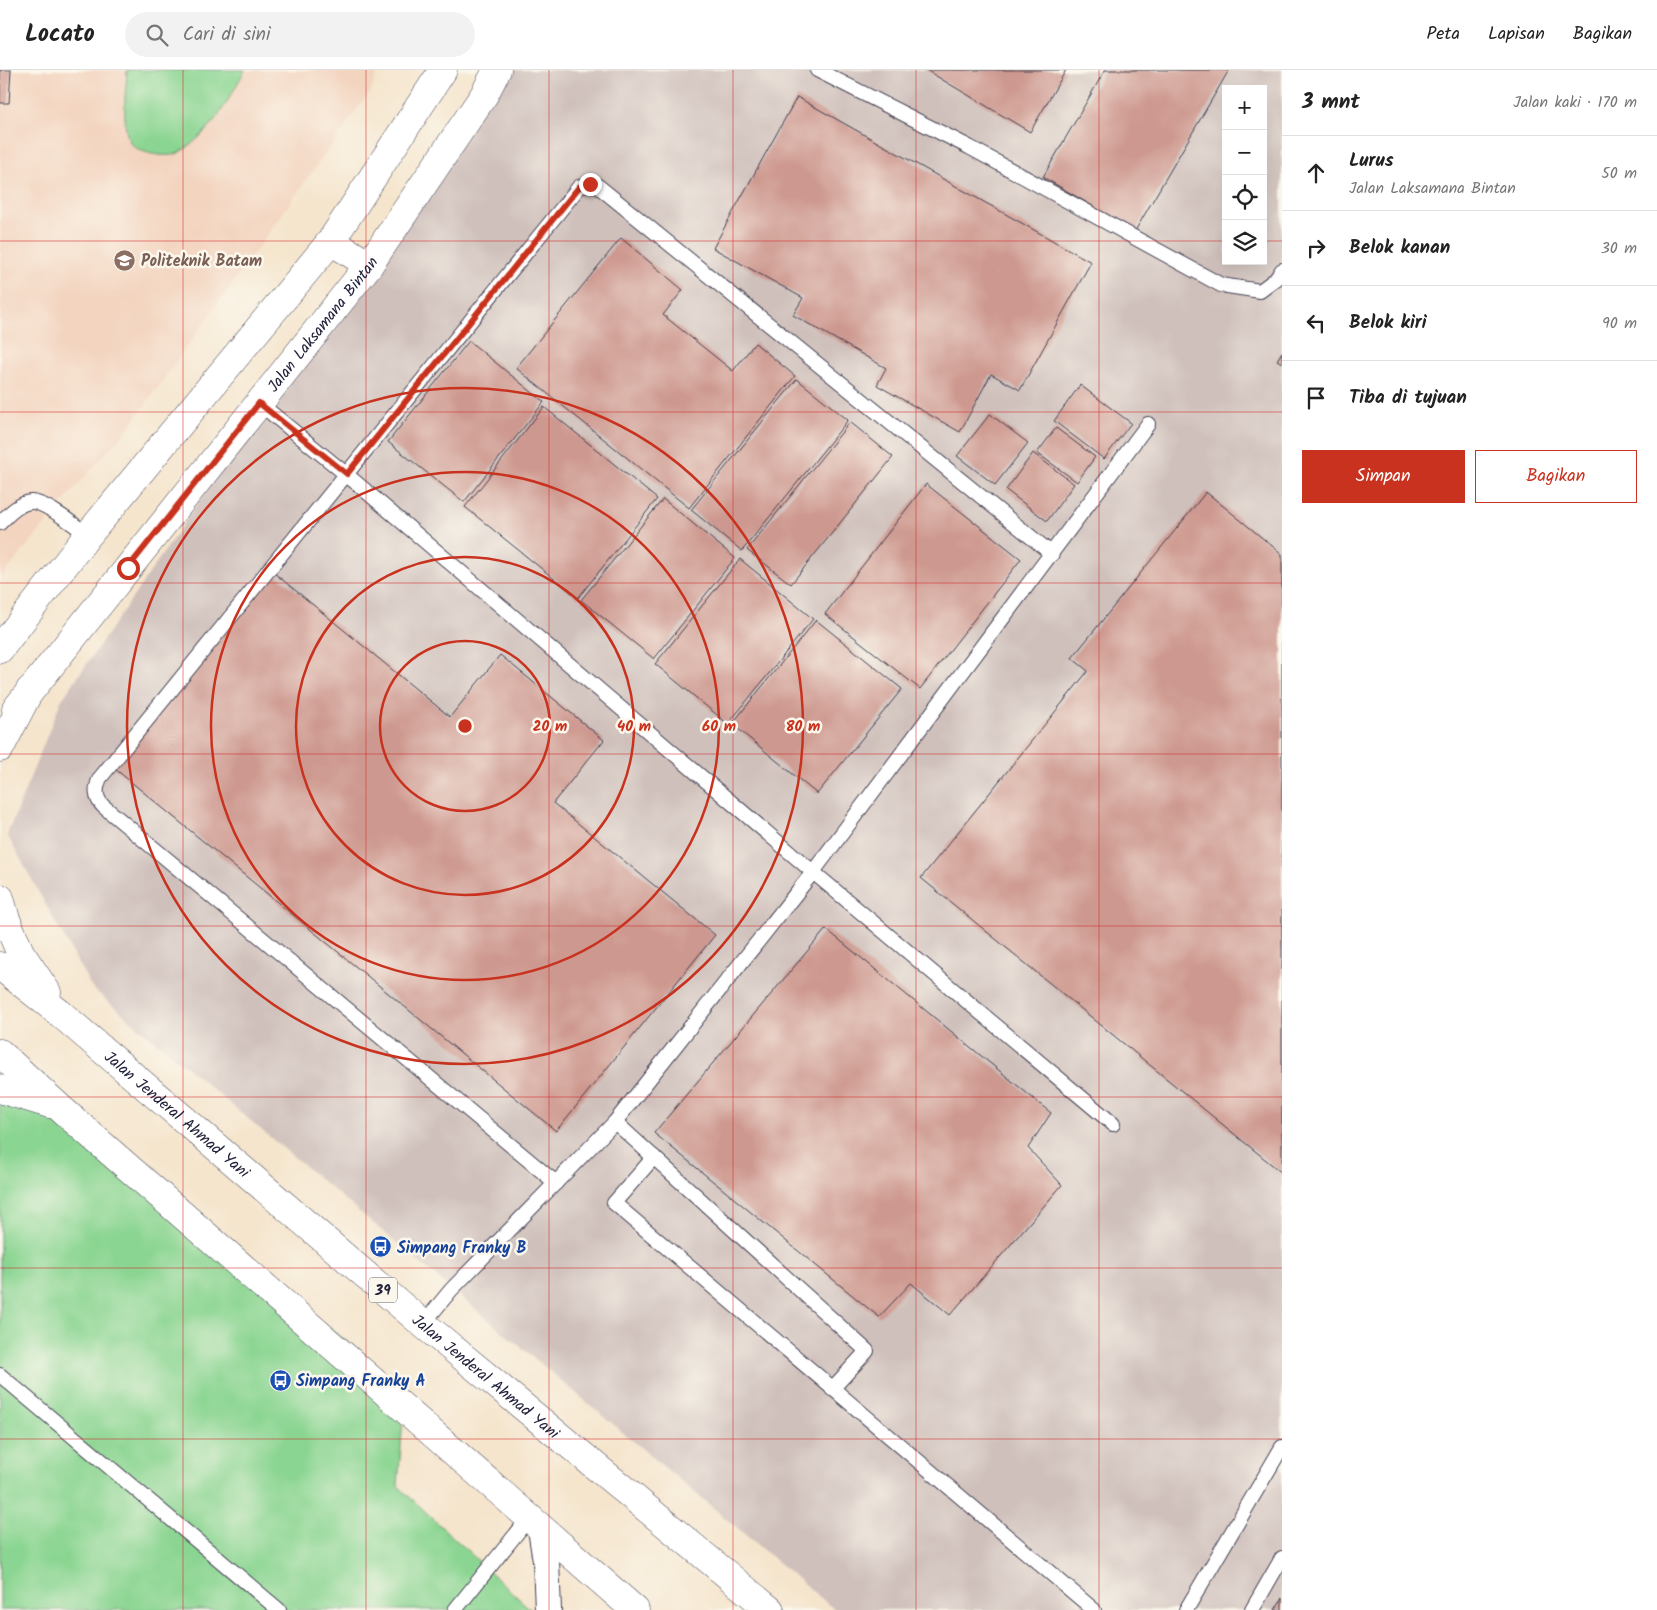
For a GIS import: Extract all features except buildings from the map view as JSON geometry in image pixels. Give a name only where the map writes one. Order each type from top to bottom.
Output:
[{"type":"main road","points":[[0,649],[88,535],[331,241],[443,70]]},
{"type":"main road","name":"Jalan Laksamana Bintan","points":[[0,729],[369,265],[478,103],[497,70]]},
{"type":"main road","points":[[331,241],[369,265]]},
{"type":"main road","points":[[0,748],[30,690]]},
{"type":"main road","points":[[0,898],[6,919],[20,952],[62,1015]]},
{"type":"main road","name":"Jalan Jenderal Ahmad Yani","points":[[0,966],[62,1015],[422,1324],[770,1610]]},
{"type":"main road","points":[[0,1053],[60,1108],[634,1610]]},
{"type":"main road","points":[[0,1089],[60,1108]]},
{"type":"street","points":[[535,1523],[546,1561],[548,1610]]},
{"type":"lane","points":[[817,70],[970,147],[1221,285],[1260,291],[1276,280],[1282,270]]},
{"type":"lane","points":[[556,1183],[98,801],[96,791],[100,778],[579,187],[592,184],[606,192],[1052,554]]},
{"type":"lane","points":[[259,403],[347,474],[813,872],[1113,1124]]},
{"type":"lane","points":[[422,1324],[451,1290],[615,1122],[813,872],[1148,424]]},
{"type":"lane","points":[[0,523],[20,505],[31,502],[41,503],[88,535]]},
{"type":"lane","points":[[615,1122],[867,1350],[832,1389]]},
{"type":"lane","points":[[654,1157],[614,1203],[1094,1610]]},
{"type":"lane","points":[[0,1375],[279,1610]]},
{"type":"lane","points":[[1186,1610],[1282,1447]]},
{"type":"lane","points":[[455,1610],[535,1523]]},
{"type":"lane","points":[[1252,1610],[1282,1558]]},
{"type":"shaded area","name":"Politeknik Batam","points":[[0,70],[378,70],[371,90],[127,430],[81,481],[0,579]]},
{"type":"shaded area","points":[[497,70],[1282,70],[1282,1610],[835,1610],[92,988],[7,835],[61,701]]},
{"type":"green space","points":[[127,70],[245,70],[216,119],[207,129],[181,152],[165,155],[144,152],[133,146],[130,142],[127,135],[125,117]]},
{"type":"green space","points":[[0,1079],[354,1347],[405,1390],[398,1486],[531,1610],[0,1610]]},
{"type":"place","name":"Politeknik Batam","points":[[125,260]]},
{"type":"place","name":"Simpang Franky B","points":[[381,1247]]},
{"type":"place","name":"Simpang Franky A","points":[[280,1380]]},
{"type":"route","points":[[128,568],[259,403],[347,474],[579,187],[584,184],[590,184]]}]
